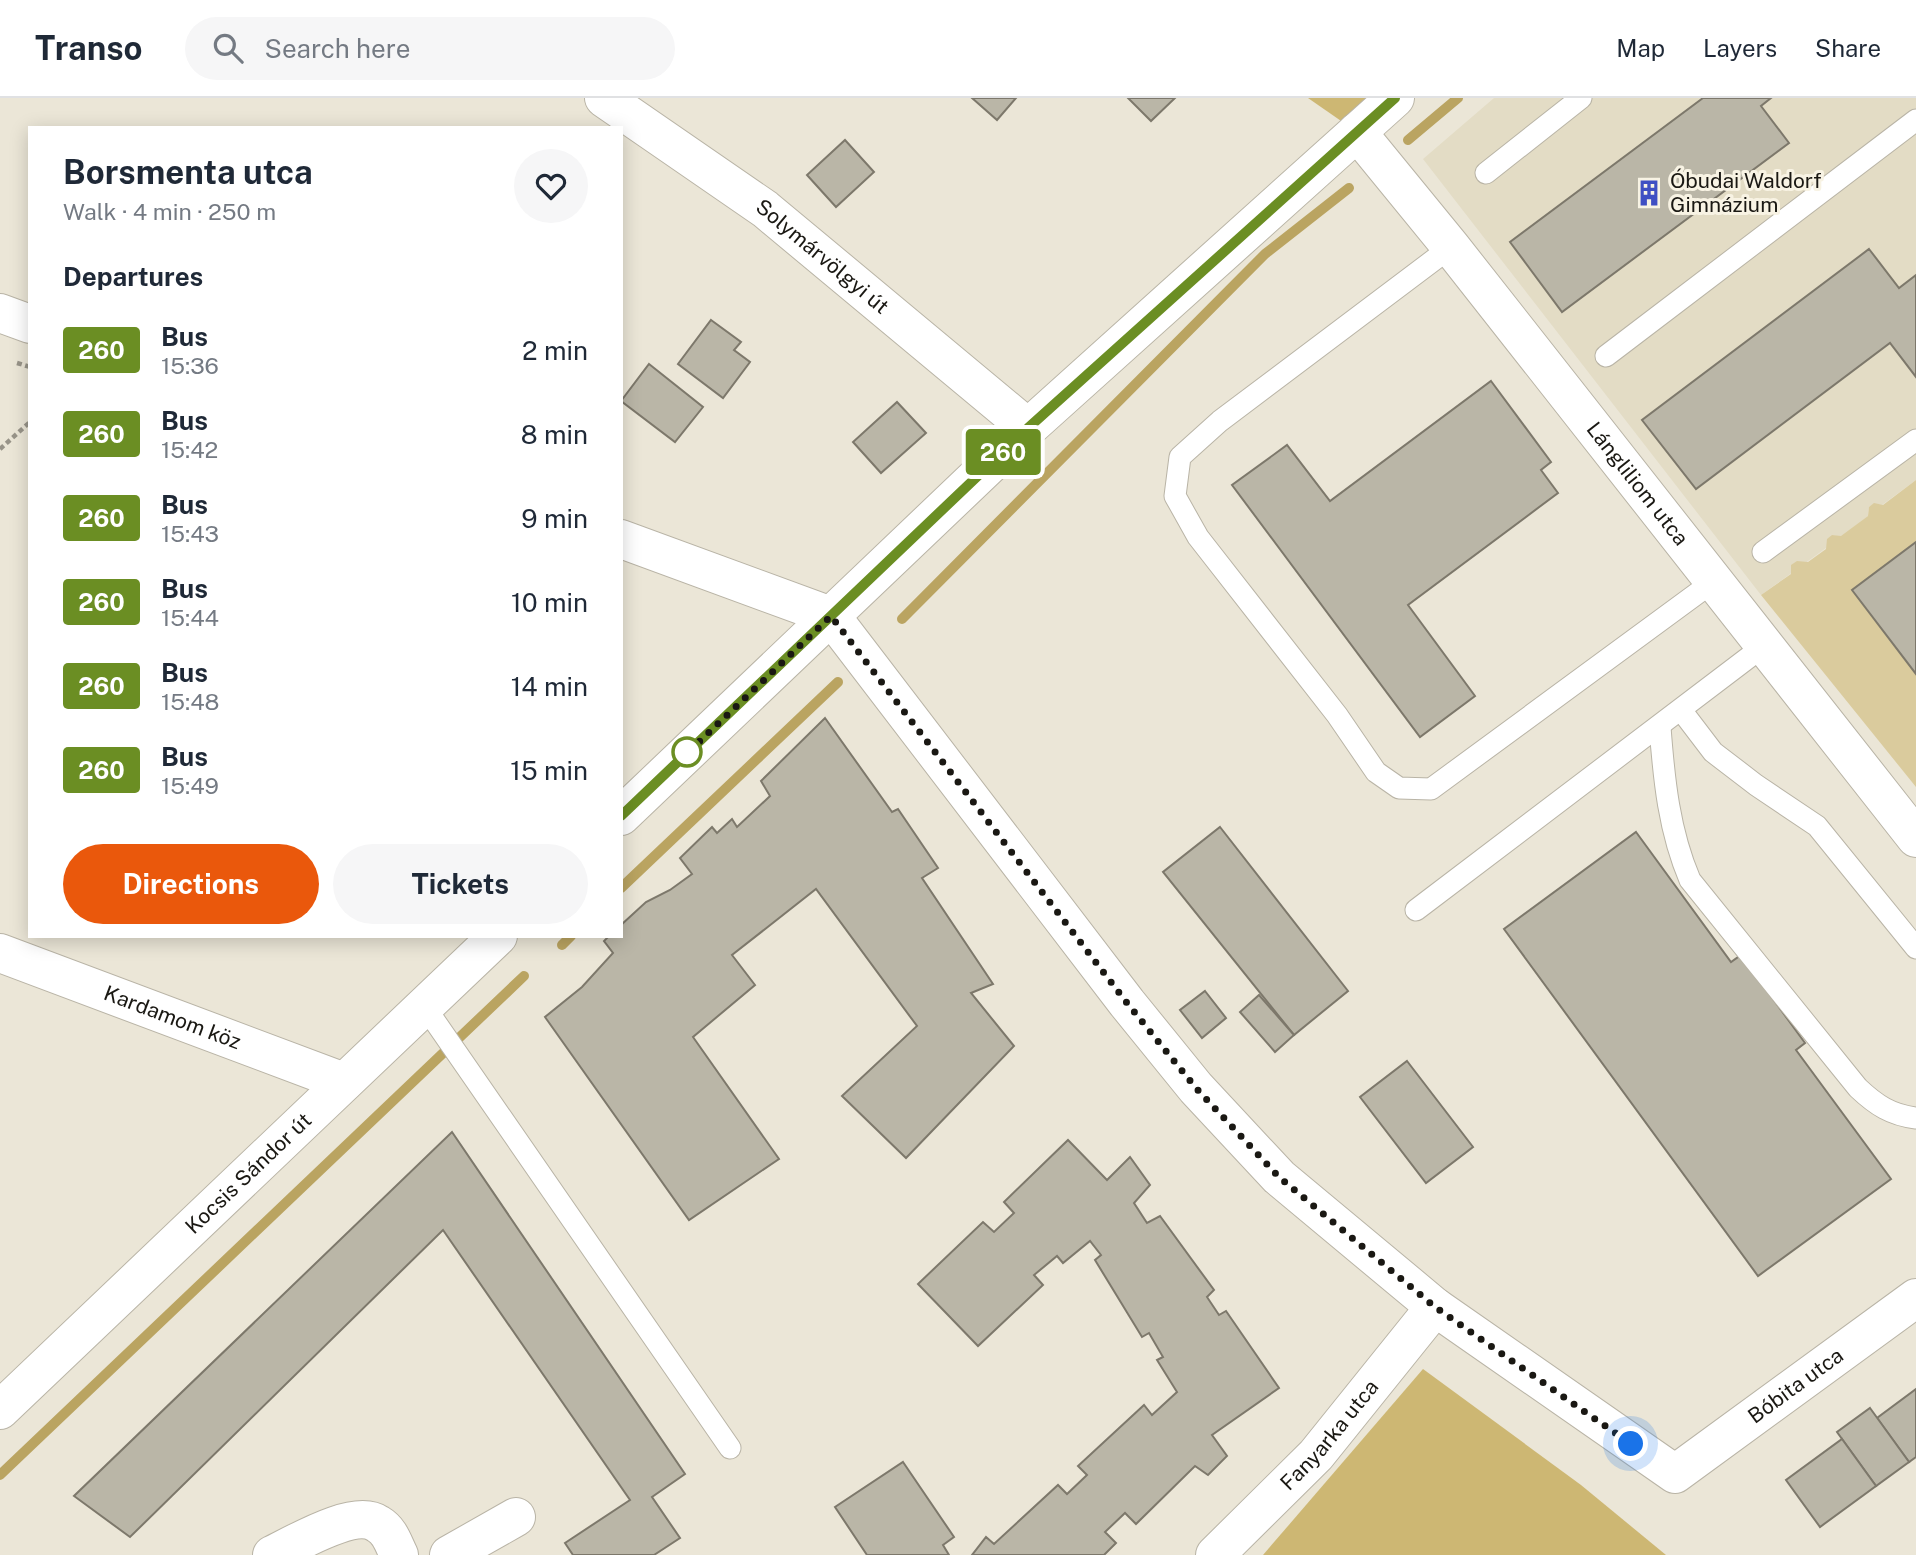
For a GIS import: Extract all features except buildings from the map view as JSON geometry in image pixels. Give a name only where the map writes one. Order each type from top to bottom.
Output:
[{"type":"street","name":"Solymárvölgyi út","points":[[604,98],[765,209],[1028,428]]},
{"type":"street","points":[[623,814],[1028,428],[1395,98]]},
{"type":"street","name":"Lángliliom utca","points":[[1357,132],[1451,247],[1916,838]]},
{"type":"street","points":[[0,313],[28,323]]},
{"type":"street","points":[[623,540],[831,616],[1127,1003],[1196,1088],[1279,1177],[1435,1307]]},
{"type":"street","name":"Kocsis Sándor út","points":[[0,1410],[344,1082],[432,1017],[496,938]]},
{"type":"street","name":"Kardamom köz","points":[[0,953],[344,1082]]},
{"type":"street","name":"Bóbita utca","points":[[1435,1307],[1675,1474],[1916,1298]]},
{"type":"street","name":"Fanyarka utca","points":[[1215,1555],[1316,1455],[1435,1307]]},
{"type":"street","points":[[449,1555],[516,1517]]},
{"type":"street","points":[[272,1555],[351,1520],[365,1519],[376,1522],[389,1533],[399,1555]]},
{"type":"lane","points":[[1486,173],[1581,98]]},
{"type":"lane","points":[[1606,356],[1916,120]]},
{"type":"lane","points":[[1451,247],[1220,421],[1180,457],[1175,496],[1198,537],[1337,715],[1376,772],[1399,788],[1431,789],[1714,581]]},
{"type":"lane","points":[[1763,552],[1916,440]]},
{"type":"lane","points":[[1416,910],[1765,645]]},
{"type":"lane","points":[[1681,710],[1713,752],[1817,826],[1916,948]]},
{"type":"lane","points":[[1660,727],[1665,792],[1674,838],[1690,880],[1858,1088],[1876,1105],[1897,1115],[1916,1118]]},
{"type":"lane","points":[[432,1017],[730,1448]]},
{"type":"path","points":[[0,449],[28,424]]},
{"type":"shaded area","points":[[1308,98],[1373,98],[1344,123]]},
{"type":"shaded area","points":[[1494,98],[1916,98],[1916,480],[1882,505],[1874,504],[1869,507],[1868,516],[1841,537],[1832,535],[1826,548],[1761,595],[1423,159]]},
{"type":"shaded area","points":[[1916,480],[1916,787],[1761,595],[1791,574],[1791,565],[1797,561],[1808,562],[1826,549],[1827,539],[1832,535],[1841,536],[1868,516],[1869,507],[1874,503],[1883,505]]},
{"type":"shaded area","points":[[1423,1369],[1581,1485],[1666,1555],[1263,1555]]},
{"type":"waterway","points":[[1408,140],[1458,98]]},
{"type":"waterway","points":[[902,619],[1265,254],[1349,188]]},
{"type":"waterway","points":[[623,886],[838,682]]},
{"type":"waterway","points":[[562,945],[569,938]]},
{"type":"waterway","points":[[0,1475],[524,976]]},
{"type":"bus line","name":"260","points":[[623,814],[1028,428],[1395,98]]},
{"type":"place","name":"Óbudai Waldorf Gimnázium","points":[[1649,193]]},
{"type":"route","points":[[687,752],[680,760],[831,616],[1127,1003],[1196,1088],[1279,1177],[1435,1307],[1631,1444]]}]
